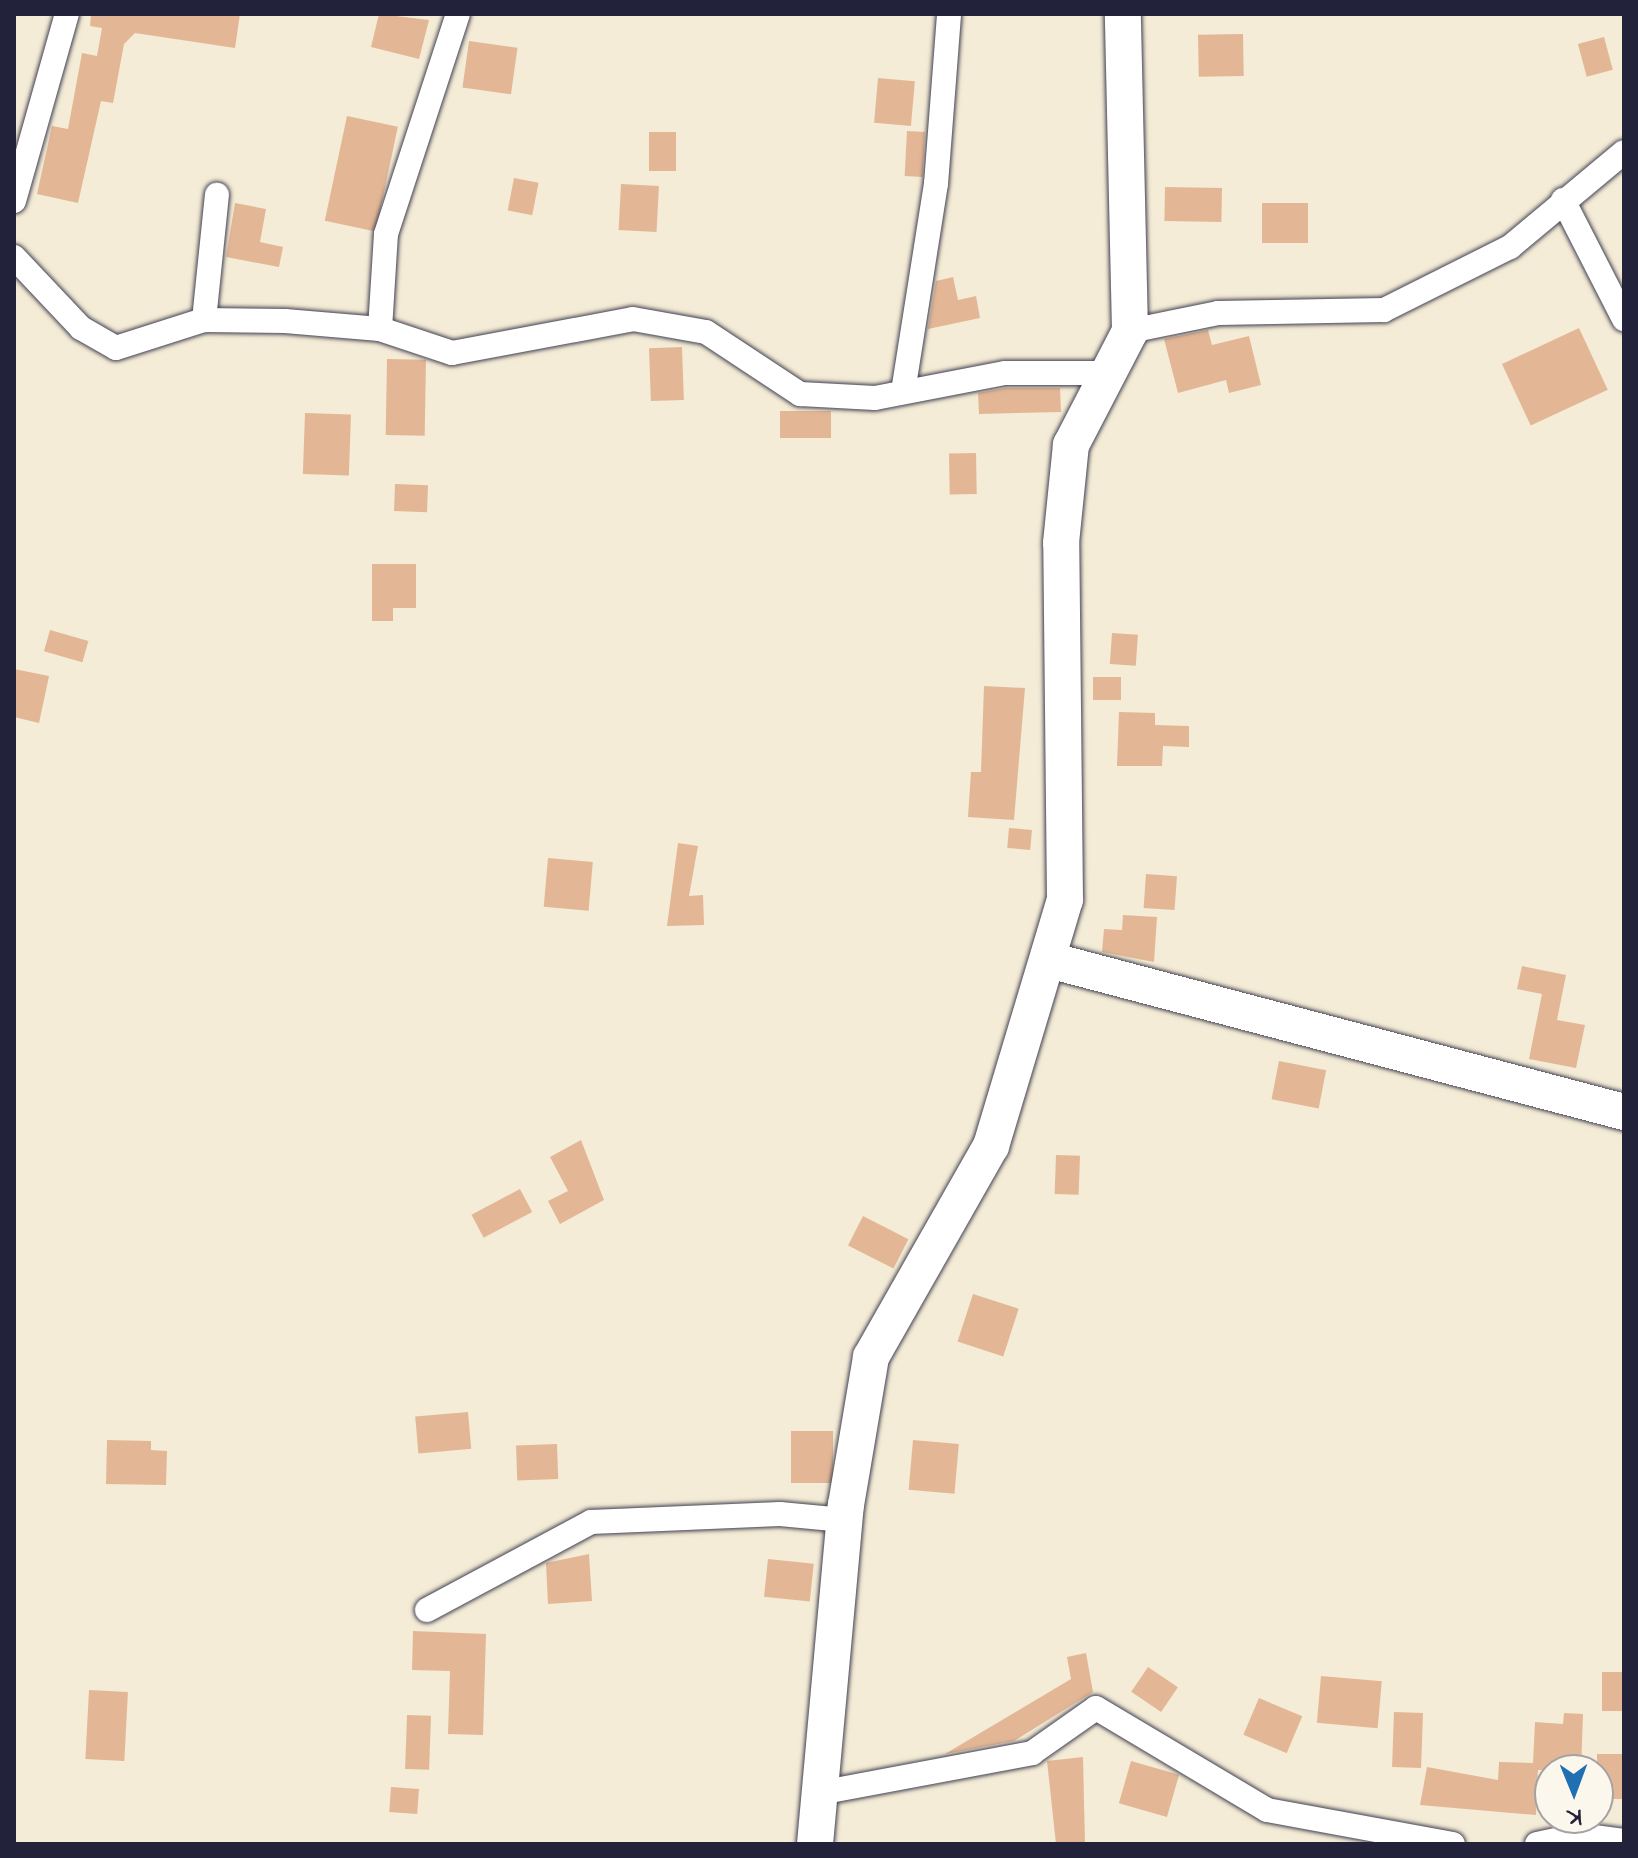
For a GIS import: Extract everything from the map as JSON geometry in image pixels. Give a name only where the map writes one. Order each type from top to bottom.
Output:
[{"type":"street","points":[[14,201],[67,14]]},
{"type":"street","points":[[380,329],[386,234],[458,14]]},
{"type":"street","points":[[903,392],[936,184],[949,14]]},
{"type":"street","points":[[815,1844],[844,1520],[871,1357],[991,1146],[1065,900],[1061,543],[1071,445],[1130,331],[1123,14]]},
{"type":"street","points":[[1130,331],[1218,313],[1384,310],[1510,247],[1624,152]]},
{"type":"street","points":[[204,320],[217,195]]},
{"type":"street","points":[[1563,200],[1624,319]]},
{"type":"street","points":[[14,257],[81,328],[116,348],[204,320],[380,329],[452,353],[633,319],[706,332],[800,394],[903,392],[1005,373],[1108,373]]},
{"type":"street","points":[[1049,960],[1624,1112]]},
{"type":"street","points":[[427,1610],[591,1522],[780,1514],[844,1520]]},
{"type":"street","points":[[819,1793],[1032,1753],[1096,1708],[1267,1810],[1453,1844]]},
{"type":"street","points":[[1537,1844],[1579,1835],[1624,1841]]},
{"type":"building","points":[[91,14],[240,14],[235,48],[135,33],[124,44],[113,103],[101,101],[78,203],[37,194],[52,126],[68,129],[82,53],[97,56],[102,28],[90,26]]},
{"type":"building","points":[[379,14],[429,20],[419,59],[371,47]]},
{"type":"building","points":[[1243,34],[1244,76],[1199,77],[1198,35]]},
{"type":"building","points":[[1604,37],[1613,70],[1587,77],[1578,44]]},
{"type":"building","points":[[469,41],[518,48],[511,94],[462,88]]},
{"type":"building","points":[[878,78],[915,81],[911,126],[874,123]]},
{"type":"building","points":[[347,116],[398,127],[376,231],[325,221]]},
{"type":"building","points":[[907,131],[925,132],[923,177],[905,176]]},
{"type":"building","points":[[649,132],[676,132],[676,171],[649,171]]},
{"type":"building","points":[[514,178],[539,183],[532,215],[508,210]]},
{"type":"building","points":[[621,184],[659,186],[657,232],[619,230]]},
{"type":"building","points":[[1165,187],[1222,188],[1221,222],[1164,221]]},
{"type":"building","points":[[235,203],[266,209],[260,242],[283,247],[279,267],[226,257]]},
{"type":"building","points":[[1262,203],[1308,203],[1308,243],[1262,243]]},
{"type":"building","points":[[953,277],[958,300],[976,296],[980,318],[928,329],[936,281]]},
{"type":"building","points":[[1579,328],[1608,390],[1531,426],[1502,364]]},
{"type":"building","points":[[1208,330],[1212,345],[1249,336],[1261,385],[1229,393],[1226,380],[1178,393],[1164,339]]},
{"type":"building","points":[[682,347],[684,400],[651,401],[649,348]]},
{"type":"building","points":[[387,359],[426,360],[425,436],[386,435]]},
{"type":"building","points":[[1006,388],[1060,388],[1061,412],[979,414],[978,393]]},
{"type":"building","points":[[780,411],[831,411],[831,438],[780,438]]},
{"type":"building","points":[[305,413],[351,415],[349,476],[303,474]]},
{"type":"building","points":[[949,453],[976,453],[977,494],[950,494]]},
{"type":"building","points":[[395,484],[428,485],[427,512],[394,511]]},
{"type":"building","points":[[372,564],[416,564],[416,608],[393,608],[393,621],[372,621]]},
{"type":"building","points":[[50,630],[88,641],[82,662],[44,651]]},
{"type":"building","points":[[1112,633],[1138,635],[1136,666],[1110,664]]},
{"type":"building","points":[[14,669],[49,676],[39,723],[14,717]]},
{"type":"building","points":[[1093,677],[1121,677],[1121,700],[1093,700]]},
{"type":"building","points":[[984,686],[1025,688],[1014,820],[968,817],[971,772],[981,772]]},
{"type":"building","points":[[1119,712],[1155,713],[1155,725],[1189,726],[1189,747],[1163,746],[1162,766],[1117,766]]},
{"type":"building","points":[[1009,828],[1032,830],[1030,850],[1007,848]]},
{"type":"building","points":[[678,843],[698,846],[689,896],[703,895],[704,925],[667,926]]},
{"type":"building","points":[[548,858],[593,862],[589,911],[544,907]]},
{"type":"building","points":[[1146,874],[1177,876],[1175,910],[1144,908]]},
{"type":"building","points":[[1123,915],[1157,917],[1154,962],[1102,952],[1104,929],[1122,930]]},
{"type":"building","points":[[1522,966],[1566,975],[1557,1020],[1585,1025],[1576,1068],[1529,1059],[1542,994],[1517,989]]},
{"type":"building","points":[[1279,1061],[1326,1070],[1319,1108],[1272,1099]]},
{"type":"building","points":[[581,1140],[604,1200],[560,1224],[548,1201],[568,1191],[550,1157]]},
{"type":"building","points":[[1056,1155],[1080,1156],[1079,1195],[1055,1194]]},
{"type":"building","points":[[520,1189],[532,1212],[484,1238],[471,1215]]},
{"type":"building","points":[[863,1216],[908,1239],[893,1269],[848,1245]]},
{"type":"building","points":[[973,1294],[1019,1309],[1003,1356],[958,1342]]},
{"type":"building","points":[[468,1412],[471,1449],[418,1453],[415,1417]]},
{"type":"building","points":[[791,1431],[833,1431],[833,1483],[791,1483]]},
{"type":"building","points":[[107,1440],[151,1441],[151,1450],[167,1451],[166,1485],[106,1484]]},
{"type":"building","points":[[913,1440],[959,1444],[954,1494],[909,1490]]},
{"type":"building","points":[[557,1444],[558,1479],[517,1480],[516,1445]]},
{"type":"building","points":[[589,1554],[592,1601],[548,1604],[546,1563]]},
{"type":"building","points":[[768,1559],[814,1564],[810,1602],[764,1597]]},
{"type":"building","points":[[413,1631],[486,1634],[483,1735],[448,1734],[450,1671],[412,1670]]},
{"type":"building","points":[[1086,1653],[1093,1692],[1014,1741],[945,1754],[1071,1679],[1067,1657]]},
{"type":"building","points":[[1148,1667],[1178,1687],[1161,1712],[1131,1692]]},
{"type":"building","points":[[1602,1672],[1624,1672],[1624,1711],[1602,1711]]},
{"type":"building","points":[[1321,1676],[1382,1681],[1378,1728],[1317,1723]]},
{"type":"building","points":[[89,1690],[128,1692],[124,1761],[85,1759]]},
{"type":"building","points":[[1259,1698],[1302,1716],[1287,1753],[1243,1735]]},
{"type":"building","points":[[1394,1712],[1423,1713],[1421,1768],[1392,1767]]},
{"type":"building","points":[[1564,1713],[1583,1714],[1582,1754],[1534,1754],[1534,1815],[1420,1805],[1427,1767],[1498,1780],[1499,1762],[1533,1763],[1535,1722],[1563,1724]]},
{"type":"building","points":[[407,1715],[431,1716],[429,1770],[405,1769]]},
{"type":"building","points":[[1614,1754],[1624,1754],[1624,1799],[1614,1799]]},
{"type":"building","points":[[1083,1757],[1085,1844],[1056,1844],[1047,1761]]},
{"type":"building","points":[[1131,1761],[1179,1775],[1167,1817],[1119,1803]]},
{"type":"building","points":[[391,1787],[419,1789],[417,1814],[389,1812]]}]
